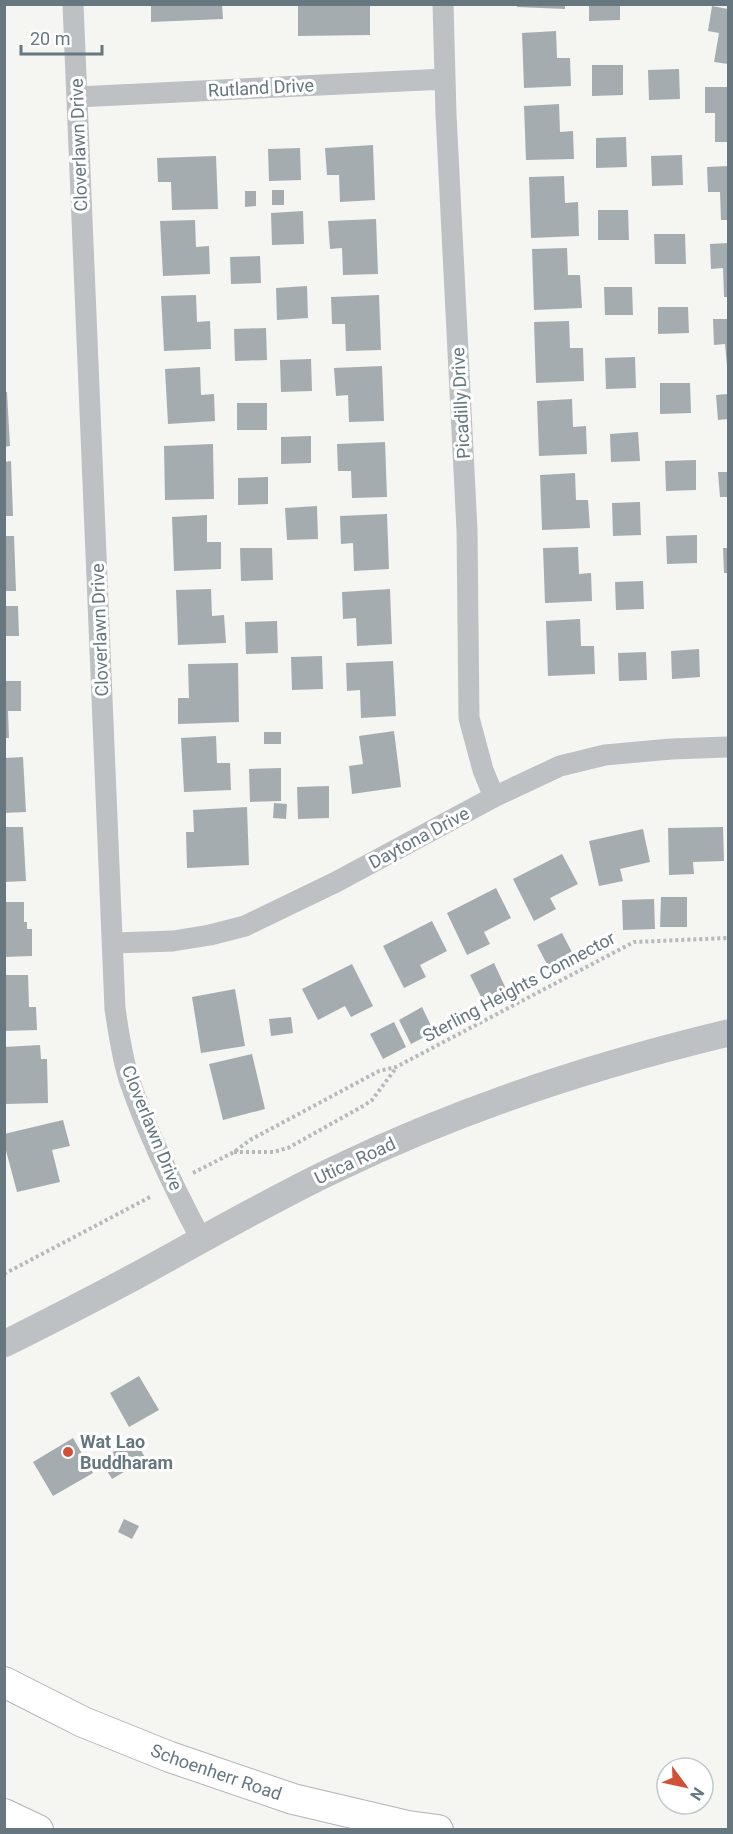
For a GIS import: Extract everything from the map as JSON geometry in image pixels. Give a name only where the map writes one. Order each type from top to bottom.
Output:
[{"type":"main road","name":"Schoenherr Road","points":[[4,1682],[83,1722],[170,1757],[293,1799],[408,1828],[438,1830]]},
{"type":"main road","points":[[4,1814],[38,1830]]},
{"type":"street","name":"Cloverlawn Drive","points":[[73,4],[115,1010],[130,1081],[172,1185],[201,1239]]},
{"type":"street","name":"Picadilly Drive","points":[[443,4],[467,530],[469,718],[483,771],[494,798]]},
{"type":"street","name":"Rutland Drive","points":[[77,96],[445,78]]},
{"type":"street","name":"Daytona Drive","points":[[114,943],[173,941],[245,926],[336,882],[560,765],[605,755],[729,747]]},
{"type":"street","name":"Utica Road","points":[[4,1344],[337,1168],[473,1110],[567,1076],[656,1050],[729,1033]]},
{"type":"path","name":"Sterling Heights Connector","points":[[188,1176],[379,1071],[396,1067],[634,942],[729,938]]},
{"type":"path","name":"Sterling Heights Connector","points":[[234,1152],[273,1152],[288,1148],[372,1100],[396,1067]]},
{"type":"path","points":[[4,1274],[159,1192]]},
{"type":"building","points":[[151,4],[222,4],[223,19],[151,22]]},
{"type":"building","points":[[298,4],[370,4],[370,35],[298,36]]},
{"type":"building","points":[[517,4],[565,4],[565,9],[517,7]]},
{"type":"building","points":[[589,4],[620,4],[620,20],[589,21]]},
{"type":"building","points":[[712,6],[728,9],[728,64],[714,62],[719,33],[708,31]]},
{"type":"building","points":[[556,31],[557,58],[570,58],[571,86],[524,88],[522,33]]},
{"type":"building","points":[[592,65],[623,65],[623,95],[592,96]]},
{"type":"building","points":[[679,69],[680,99],[649,100],[648,70]]},
{"type":"building","points":[[705,87],[728,87],[728,142],[715,142],[715,113],[705,113]]},
{"type":"building","points":[[559,104],[560,132],[573,131],[574,159],[526,160],[524,106]]},
{"type":"building","points":[[626,137],[627,167],[596,168],[596,138]]},
{"type":"building","points":[[373,145],[375,200],[340,202],[339,175],[327,175],[325,148]]},
{"type":"building","points":[[300,148],[301,180],[269,181],[268,149]]},
{"type":"building","points":[[682,155],[683,185],[652,186],[651,156]]},
{"type":"building","points":[[216,156],[218,209],[172,210],[171,182],[158,182],[157,158]]},
{"type":"building","points":[[728,166],[728,220],[721,220],[720,192],[708,192],[707,167]]},
{"type":"building","points":[[564,176],[565,203],[578,202],[579,236],[531,238],[529,177]]},
{"type":"building","points":[[272,190],[284,190],[284,205],[272,205]]},
{"type":"building","points":[[245,191],[256,191],[256,206],[245,207]]},
{"type":"building","points":[[598,210],[628,210],[629,240],[598,240]]},
{"type":"building","points":[[303,211],[304,244],[272,245],[271,213]]},
{"type":"building","points":[[376,219],[378,274],[343,275],[342,248],[330,249],[328,221]]},
{"type":"building","points":[[195,220],[196,247],[209,246],[210,274],[163,276],[160,221]]},
{"type":"building","points":[[654,234],[685,234],[686,264],[655,264]]},
{"type":"building","points":[[728,243],[728,297],[724,297],[723,268],[711,269],[710,244]]},
{"type":"building","points":[[567,248],[568,275],[580,275],[582,308],[534,310],[532,249]]},
{"type":"building","points":[[260,256],[261,283],[231,284],[230,257]]},
{"type":"building","points":[[307,286],[308,318],[277,320],[276,288]]},
{"type":"building","points":[[604,287],[632,287],[633,315],[605,315]]},
{"type":"building","points":[[196,295],[197,322],[210,321],[211,349],[164,351],[161,296]]},
{"type":"building","points":[[379,295],[381,350],[346,351],[345,324],[332,324],[331,297]]},
{"type":"building","points":[[658,307],[688,307],[689,333],[658,334]]},
{"type":"building","points":[[713,319],[728,319],[728,366],[725,344],[714,345]]},
{"type":"building","points":[[569,321],[570,348],[583,348],[584,381],[536,383],[534,322]]},
{"type":"building","points":[[266,328],[267,360],[235,361],[234,329]]},
{"type":"building","points":[[635,357],[636,388],[606,389],[605,358]]},
{"type":"building","points":[[311,359],[312,391],[281,392],[280,360]]},
{"type":"building","points":[[382,366],[384,421],[349,422],[348,395],[336,396],[334,368]]},
{"type":"building","points":[[200,367],[201,395],[214,394],[215,421],[168,424],[165,369]]},
{"type":"building","points":[[660,383],[690,383],[691,413],[660,414]]},
{"type":"building","points":[[4,392],[7,392],[10,446],[4,447]]},
{"type":"building","points":[[728,394],[728,419],[718,420],[716,395]]},
{"type":"building","points":[[572,399],[573,427],[586,426],[587,454],[539,456],[537,401]]},
{"type":"building","points":[[237,403],[267,403],[267,430],[237,430]]},
{"type":"building","points":[[638,432],[640,461],[611,462],[610,434]]},
{"type":"building","points":[[311,436],[311,463],[281,464],[281,437]]},
{"type":"building","points":[[385,442],[387,497],[352,498],[351,471],[338,471],[337,444]]},
{"type":"building","points":[[213,444],[214,499],[165,500],[164,446]]},
{"type":"building","points":[[696,460],[696,490],[666,491],[665,461]]},
{"type":"building","points":[[11,461],[13,516],[4,516],[4,462]]},
{"type":"building","points":[[718,472],[728,472],[728,497],[720,497]]},
{"type":"building","points":[[575,473],[576,500],[588,500],[590,528],[542,530],[540,475]]},
{"type":"building","points":[[268,477],[268,504],[238,505],[238,478]]},
{"type":"building","points":[[640,502],[641,535],[613,536],[612,503]]},
{"type":"building","points":[[317,506],[318,539],[287,540],[285,508]]},
{"type":"building","points":[[387,514],[389,569],[354,571],[353,543],[341,544],[340,516]]},
{"type":"building","points":[[207,515],[207,542],[221,542],[221,569],[174,571],[172,517]]},
{"type":"building","points":[[697,535],[697,563],[667,564],[666,536]]},
{"type":"building","points":[[4,536],[14,536],[16,591],[4,591]]},
{"type":"building","points":[[578,547],[579,574],[591,573],[592,601],[545,603],[543,548]]},
{"type":"building","points":[[240,548],[272,548],[273,580],[241,581]]},
{"type":"building","points":[[723,548],[728,548],[728,573],[724,573]]},
{"type":"building","points":[[643,581],[644,609],[616,610],[615,582]]},
{"type":"building","points":[[211,589],[212,616],[224,615],[226,643],[178,645],[176,590]]},
{"type":"building","points":[[390,589],[392,644],[357,646],[356,618],[343,619],[342,592]]},
{"type":"building","points":[[4,606],[18,606],[19,636],[4,636]]},
{"type":"building","points":[[580,619],[581,646],[594,646],[595,674],[548,676],[546,621]]},
{"type":"building","points":[[277,621],[278,653],[246,654],[245,622]]},
{"type":"building","points":[[699,649],[700,677],[672,679],[671,651]]},
{"type":"building","points":[[646,652],[647,680],[619,681],[618,653]]},
{"type":"building","points":[[322,656],[323,689],[292,690],[291,657]]},
{"type":"building","points":[[393,661],[396,716],[361,718],[360,690],[347,691],[346,663]]},
{"type":"building","points":[[238,663],[239,722],[178,724],[178,698],[189,698],[188,664]]},
{"type":"building","points":[[4,681],[21,681],[21,711],[8,711],[9,738],[4,738]]},
{"type":"building","points":[[394,731],[401,787],[352,794],[349,766],[363,764],[359,736]]},
{"type":"building","points":[[264,732],[281,732],[281,744],[264,744]]},
{"type":"building","points":[[216,736],[217,763],[230,763],[231,790],[184,792],[181,738]]},
{"type":"building","points":[[23,757],[26,812],[4,813],[4,758]]},
{"type":"building","points":[[281,768],[281,801],[250,802],[249,769]]},
{"type":"building","points":[[329,786],[329,818],[298,819],[297,787]]},
{"type":"building","points":[[274,803],[287,804],[286,819],[273,818]]},
{"type":"building","points":[[247,807],[249,865],[187,868],[186,832],[194,832],[193,810]]},
{"type":"building","points":[[4,827],[23,827],[26,881],[4,882]]},
{"type":"building","points":[[723,827],[724,861],[693,862],[694,874],[669,875],[668,828]]},
{"type":"building","points":[[643,829],[650,862],[620,869],[623,881],[599,886],[589,841]]},
{"type":"building","points":[[562,854],[578,884],[550,898],[556,909],[534,921],[513,879]]},
{"type":"building","points":[[496,888],[511,918],[484,932],[490,944],[467,955],[447,913]]},
{"type":"building","points":[[661,897],[687,897],[687,927],[660,927]]},
{"type":"building","points":[[654,899],[655,929],[623,930],[622,900]]},
{"type":"building","points":[[4,902],[24,902],[24,922],[27,922],[27,929],[32,929],[32,956],[4,957]]},
{"type":"building","points":[[432,921],[447,951],[420,965],[426,977],[404,988],[383,946]]},
{"type":"building","points":[[562,933],[576,960],[551,972],[537,945]]},
{"type":"building","points":[[494,963],[507,991],[484,1003],[470,975]]},
{"type":"building","points":[[352,964],[373,1006],[351,1017],[345,1006],[318,1020],[302,989]]},
{"type":"building","points":[[4,975],[28,975],[29,1007],[36,1007],[37,1030],[4,1031]]},
{"type":"building","points":[[235,989],[245,1046],[201,1053],[192,997]]},
{"type":"building","points":[[422,1007],[434,1032],[411,1044],[399,1020]]},
{"type":"building","points":[[291,1017],[293,1033],[271,1036],[269,1019]]},
{"type":"building","points":[[394,1022],[406,1047],[383,1059],[370,1034]]},
{"type":"building","points":[[40,1045],[41,1059],[47,1059],[48,1103],[4,1104],[4,1047]]},
{"type":"building","points":[[252,1054],[265,1109],[223,1120],[209,1064]]},
{"type":"building","points":[[63,1120],[70,1146],[52,1150],[60,1182],[17,1192],[4,1143],[4,1134]]},
{"type":"building","points":[[139,1376],[159,1410],[129,1427],[110,1393]]},
{"type":"building","points":[[73,1438],[93,1473],[53,1496],[33,1462]]},
{"type":"building","points":[[135,1440],[146,1459],[112,1479],[100,1459]]},
{"type":"building","points":[[124,1519],[139,1526],[132,1539],[118,1532]]},
{"type":"place","name":"Wat Lao Buddharam","points":[[68,1452]]}]
